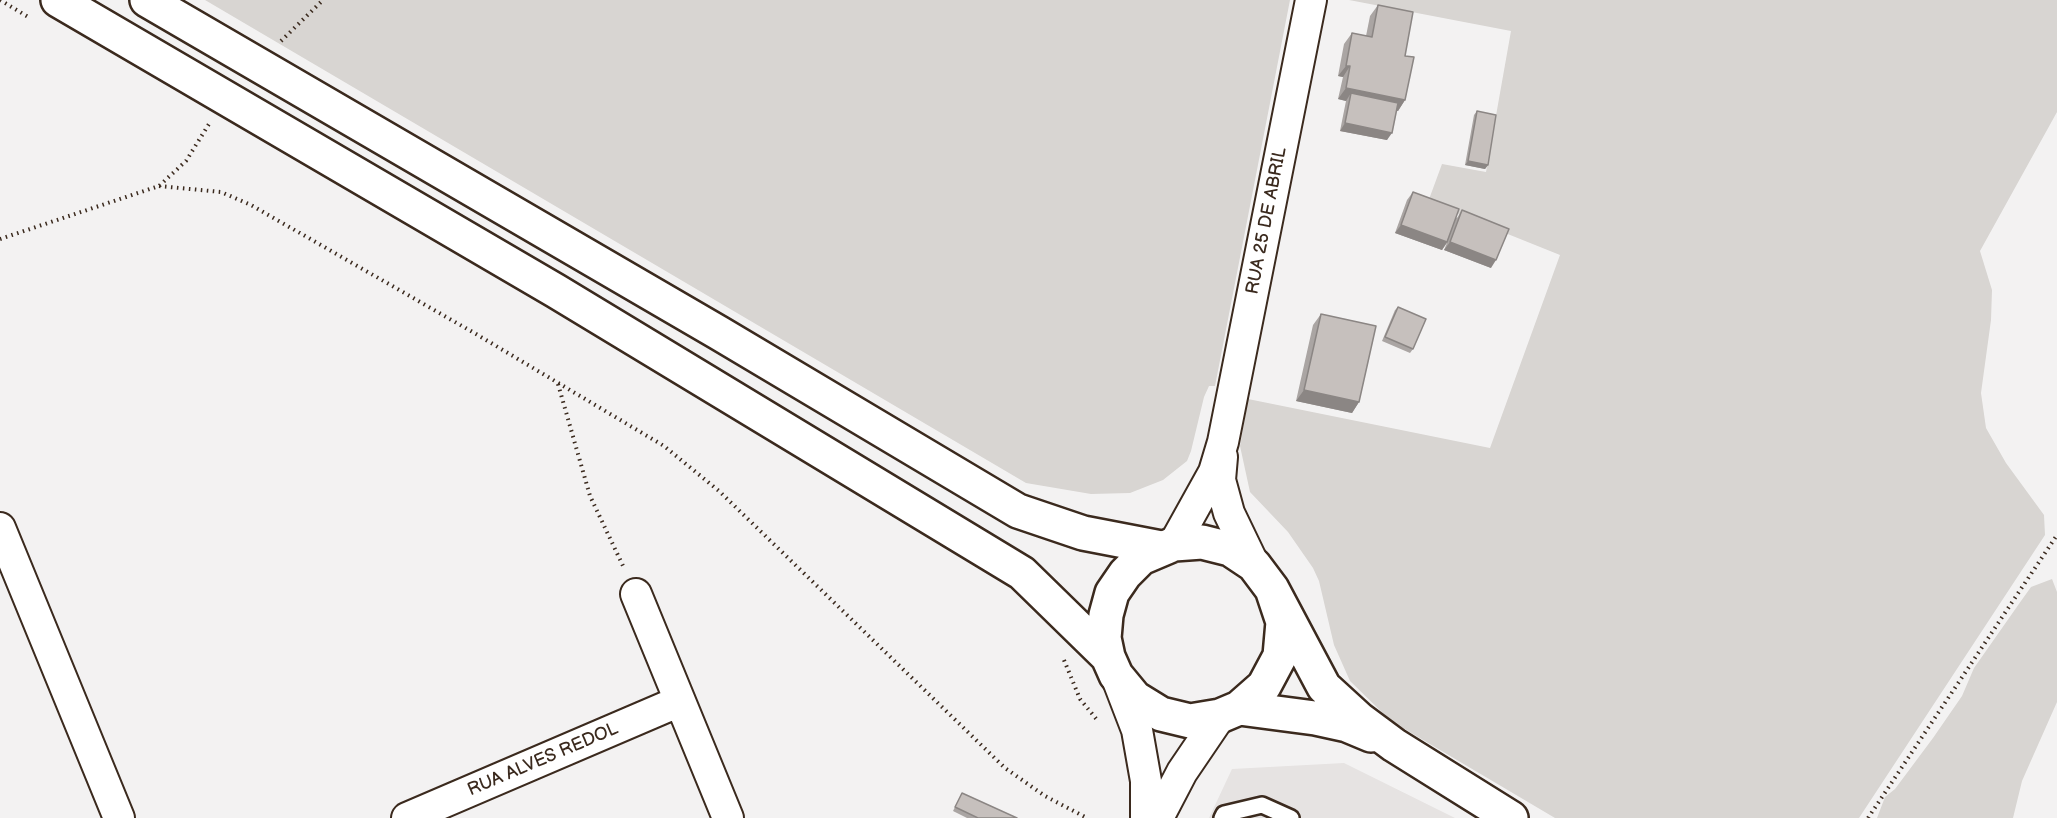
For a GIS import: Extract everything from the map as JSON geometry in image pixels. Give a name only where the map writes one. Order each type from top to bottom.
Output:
[{"type":"main road","points":[[147,0],[708,327],[1018,511],[1083,533],[1168,546],[1202,542],[1230,549],[1263,577],[1324,687],[1359,719],[1395,745],[1507,817]]},
{"type":"main road","points":[[49,12],[556,291],[1009,565],[1039,587],[1112,666],[1135,698],[1161,714],[1190,721],[1230,712],[1347,725],[1395,745]]},
{"type":"main road","points":[[1112,666],[1104,638],[1106,615],[1112,593],[1133,566],[1168,546]]},
{"type":"main road","points":[[1230,712],[1264,686],[1280,656],[1283,622],[1263,577]]},
{"type":"street","name":"RUA 25 DE ABRIL","points":[[1222,442],[1311,0]]},
{"type":"street","points":[[1168,546],[1214,472],[1222,442]]},
{"type":"street","points":[[1222,442],[1220,480],[1229,513],[1263,577]]},
{"type":"street","points":[[0,528],[9,574],[119,818]]},
{"type":"street","points":[[636,594],[728,818]]},
{"type":"street","points":[[1112,666],[1137,730],[1146,781],[1146,818]]},
{"type":"street","name":"RUA ALVES REDOL","points":[[407,818],[680,701]]},
{"type":"street","points":[[1158,818],[1182,772],[1230,712]]},
{"type":"lane","points":[[1222,818],[1224,814],[1262,804],[1291,818]]},
{"type":"path","points":[[0,0],[49,12]]},
{"type":"path","points":[[258,65],[323,0]]},
{"type":"path","points":[[200,118],[220,129]]},
{"type":"path","points":[[159,186],[186,161],[210,123]]},
{"type":"path","points":[[0,239],[159,186],[221,192],[250,205],[664,446],[719,491],[1005,768],[1045,796],[1087,818]]},
{"type":"path","points":[[558,383],[590,496],[636,594]]},
{"type":"path","points":[[1868,818],[2057,535]]},
{"type":"path","points":[[1061,652],[1080,699],[1100,723]]},
{"type":"shaded area","points":[[205,0],[1290,0],[1215,386],[1209,386],[1204,397],[1187,461],[1163,480],[1130,493],[1091,494],[1026,483]]},
{"type":"shaded area","points":[[1349,0],[2057,0],[2057,112],[1980,251],[1992,290],[1991,320],[1981,393],[1986,428],[2006,463],[2044,515],[2045,535],[1859,818],[1555,818],[1391,721],[1350,681],[1334,645],[1319,581],[1313,568],[1288,532],[1250,492],[1240,446],[1248,399],[1490,448],[1560,255],[1428,202],[1442,164],[1486,172],[1511,31]]},
{"type":"shaded area","points":[[2052,579],[2057,592],[2057,702],[2022,781],[2013,818],[1877,818],[1885,797],[1895,789],[1933,738],[1962,696],[1974,668],[2031,587]]},
{"type":"shaded area","points":[[1344,763],[1455,818],[1209,818],[1232,769]]},
{"type":"building","points":[[1378,5],[1413,12],[1405,56],[1414,57],[1405,100],[1346,88],[1350,66],[1346,66],[1352,33],[1372,37]]},
{"type":"building","points":[[1351,93],[1398,103],[1392,133],[1345,123]]},
{"type":"building","points":[[1477,111],[1496,115],[1488,165],[1468,161]]},
{"type":"building","points":[[1413,192],[1459,209],[1447,242],[1401,225]]},
{"type":"building","points":[[1462,210],[1509,229],[1496,260],[1450,242]]},
{"type":"building","points":[[1398,307],[1426,319],[1413,349],[1385,337]]},
{"type":"building","points":[[1321,314],[1376,326],[1359,402],[1304,390]]},
{"type":"building","points":[[962,793],[1017,818],[978,818],[955,807]]}]
